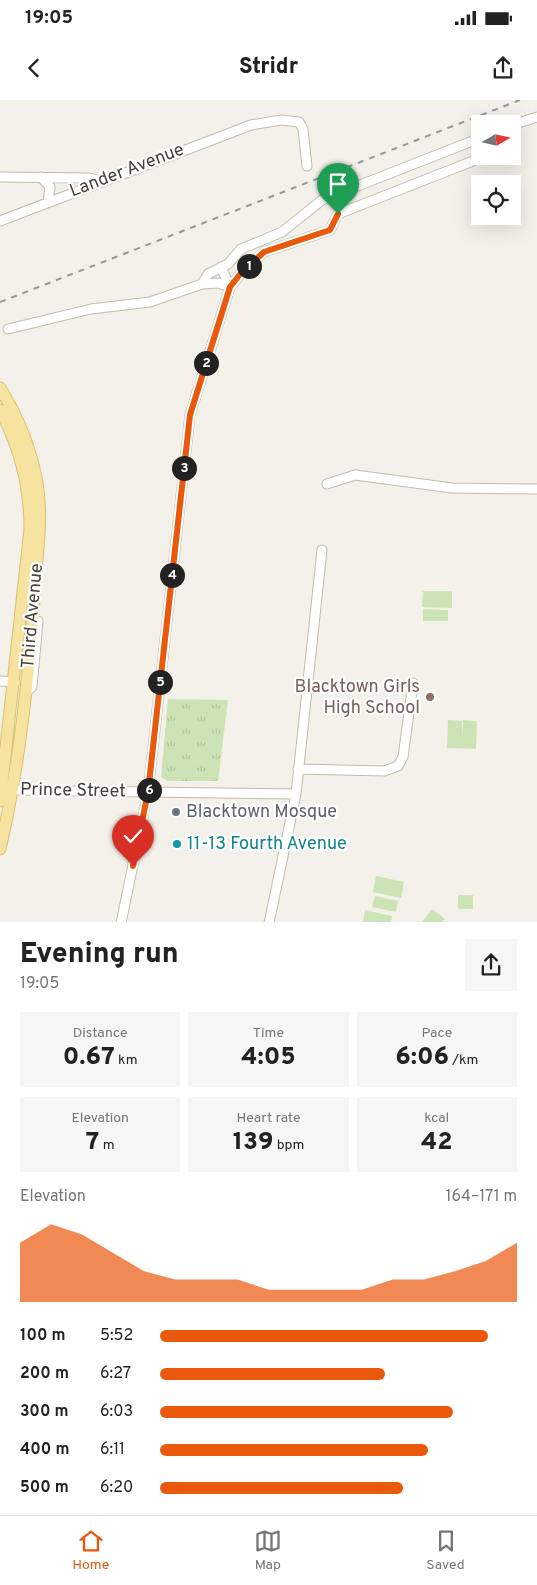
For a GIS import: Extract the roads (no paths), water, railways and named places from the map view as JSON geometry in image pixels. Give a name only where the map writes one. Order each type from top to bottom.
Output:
[{"type":"main road","name":"Third Avenue","points":[[0,388],[18,421],[30,453],[37,484],[40,531],[26,692],[4,793]]},
{"type":"main road","name":"Third Avenue","points":[[0,410],[18,452],[27,486],[30,515],[29,551],[0,849]]},
{"type":"street","points":[[521,122],[537,117]]},
{"type":"street","name":"Lander Avenue","points":[[0,221],[257,123],[289,120],[300,124],[308,166]]},
{"type":"street","points":[[202,284],[208,274],[228,264],[240,249],[282,232],[322,200],[471,142]]},
{"type":"street","points":[[121,922],[148,792],[190,415],[230,287],[241,273],[264,252],[330,230],[338,214],[471,162]]},
{"type":"street","points":[[0,177],[89,178],[103,181]]},
{"type":"street","name":"Lander Avenue","points":[[42,178],[50,188],[48,202]]},
{"type":"street","points":[[221,268],[230,287]]},
{"type":"street","points":[[8,328],[91,309],[150,302],[202,284],[218,283],[230,287]]},
{"type":"street","points":[[327,484],[355,475],[452,488],[537,489]]},
{"type":"street","points":[[270,922],[296,794],[322,550]]},
{"type":"street","points":[[0,681],[15,682]]},
{"type":"street","points":[[298,769],[384,771],[398,766],[403,757],[414,683]]},
{"type":"street","name":"Prince Street","points":[[4,793],[296,794]]},
{"type":"railway","points":[[0,302],[520,100]]},
{"type":"place","name":"Blacktown Girls High School","points":[[430,697]]},
{"type":"place","name":"Blacktown Mosque","points":[[176,812]]},
{"type":"place","name":"11-13 Fourth Avenue","points":[[177,844]]}]
